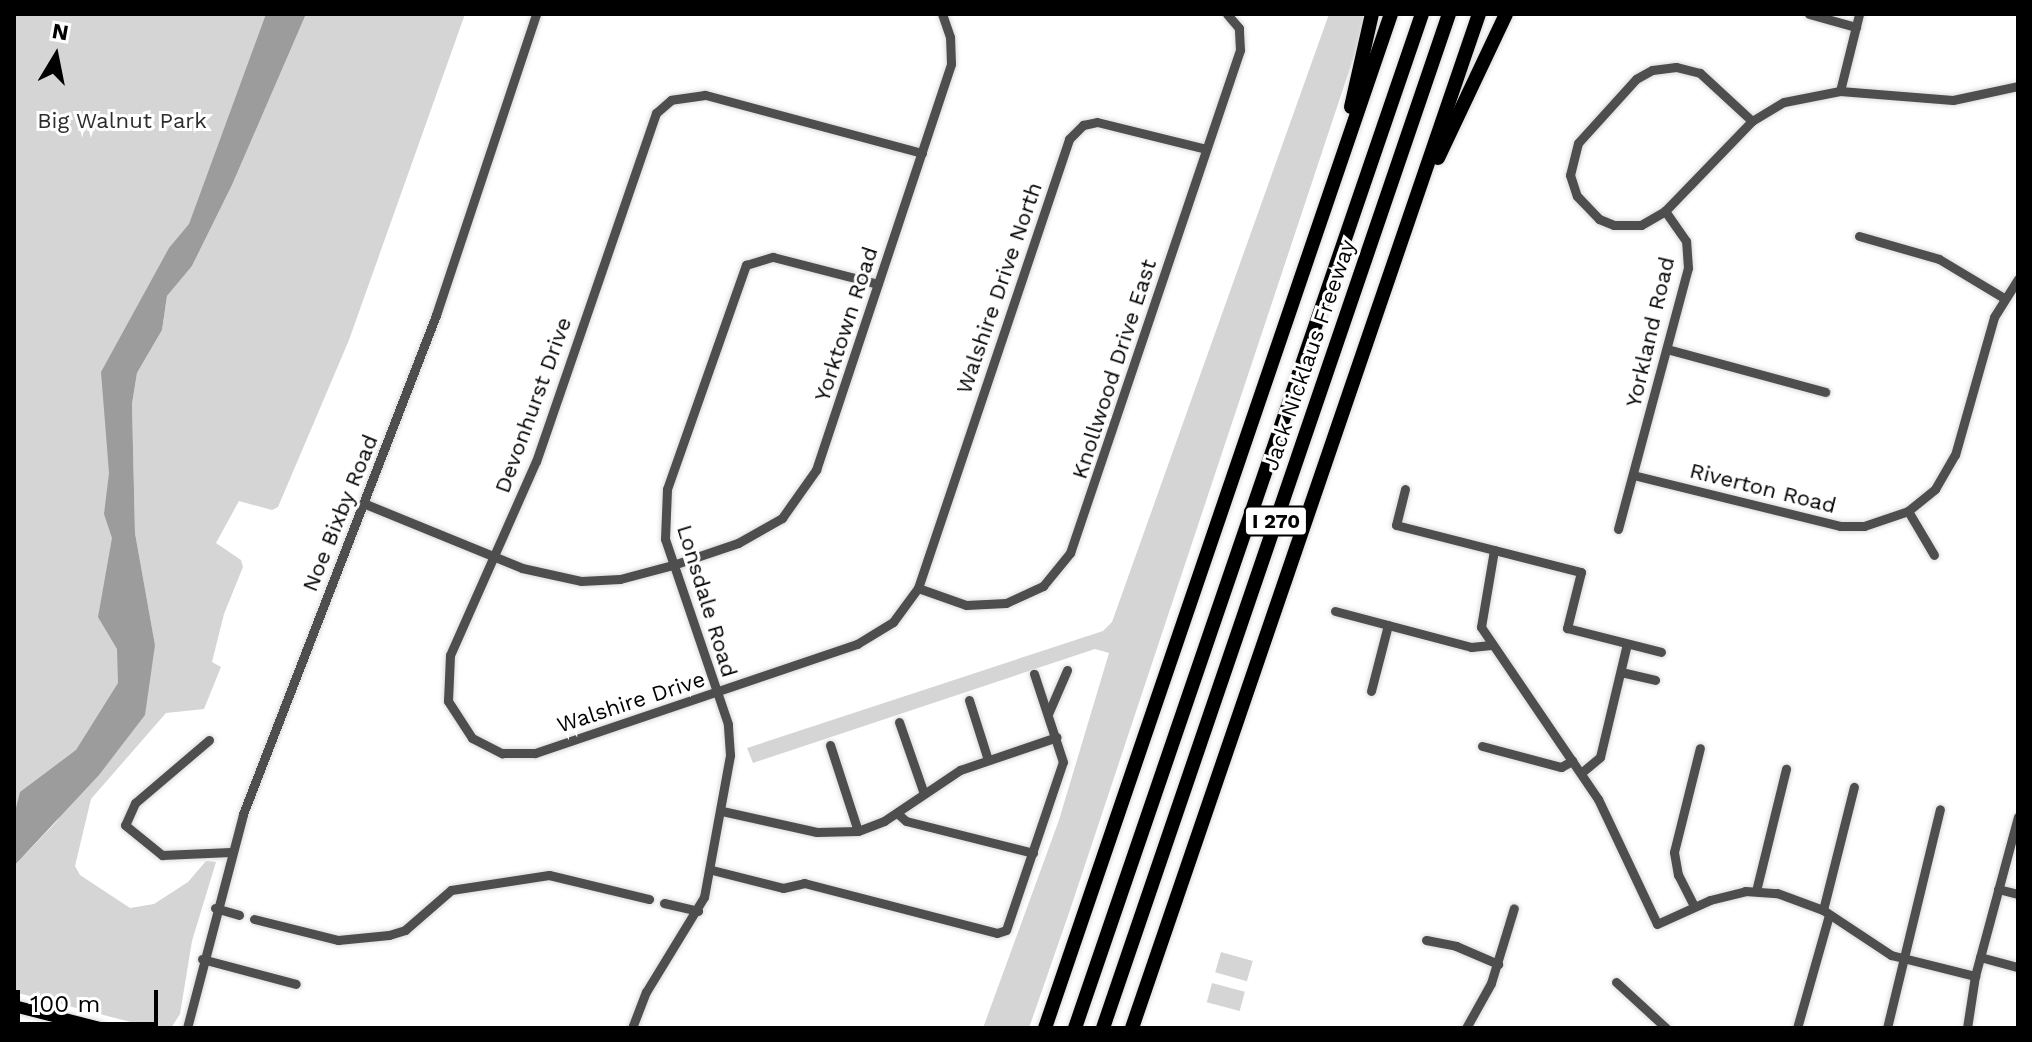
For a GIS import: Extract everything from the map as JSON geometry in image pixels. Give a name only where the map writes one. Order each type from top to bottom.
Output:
[{"type":"highway","points":[[1339,167],[1372,14]]},
{"type":"highway","points":[[1045,1028],[1391,14]]},
{"type":"highway","name":"Jack Nicklaus Freeway","points":[[1075,1028],[1422,14]]},
{"type":"highway","name":"Jack Nicklaus Freeway","points":[[1103,1028],[1449,14]]},
{"type":"highway","points":[[1132,1028],[1479,14]]},
{"type":"highway","points":[[1420,185],[1506,14]]},
{"type":"main road","points":[[14,1006],[100,1028]]},
{"type":"street","name":"Noe Bixby Road","points":[[187,1028],[231,852],[436,315],[536,14]]},
{"type":"street","name":"Knollwood Drive East","points":[[918,588],[952,602],[988,607],[1032,593],[1063,565],[1240,50],[1239,28],[1227,14]]},
{"type":"street","points":[[1809,14],[1856,27]]},
{"type":"street","points":[[1840,91],[1859,14]]},
{"type":"street","name":"Yorktown Road","points":[[363,503],[536,573],[581,581],[620,579],[673,565],[767,530],[796,504],[816,470],[951,64],[946,15]]},
{"type":"street","points":[[1752,121],[1707,79],[1684,67],[1652,70],[1615,102],[1574,151],[1570,175],[1577,196],[1589,212],[1614,225],[1641,225],[1665,211],[1752,121],[1784,102],[1840,91],[1929,101],[1984,96],[2018,86]]},
{"type":"street","name":"Devonhurst Drive","points":[[472,738],[448,701],[447,671],[536,461],[646,130],[671,100],[688,95],[922,153]]},
{"type":"street","name":"Walshire Drive North","points":[[918,588],[1069,139],[1083,125],[1097,122],[1206,149]]},
{"type":"street","name":"Yorkland Road","points":[[1618,529],[1667,349],[1688,258],[1684,235],[1665,211]]},
{"type":"street","points":[[1859,236],[1939,259],[2004,298]]},
{"type":"street","name":"Lonsdale Road","points":[[632,1028],[646,992],[698,911],[712,870],[730,738],[662,526],[664,501],[746,265],[773,257],[878,284]]},
{"type":"street","name":"Riverton Road","points":[[1633,475],[1840,526],[1864,526],[1908,511],[1935,489],[1962,440],[1988,337],[2004,298],[2018,279]]},
{"type":"street","points":[[1667,349],[1825,392]]},
{"type":"street","points":[[1405,489],[1396,525],[1581,572],[1567,628],[1661,652]]},
{"type":"street","points":[[1908,511],[1934,555]]},
{"type":"street","points":[[1494,550],[1479,617],[1491,645],[1581,773],[1618,836],[1657,924],[1694,906],[1756,891],[1796,897],[1826,912],[1868,944],[1904,958],[1975,976]]},
{"type":"street","name":"Walshire Drive","points":[[472,738],[502,753],[535,753],[857,644],[893,622],[918,588]]},
{"type":"street","points":[[1335,611],[1471,647],[1491,645]]},
{"type":"street","points":[[1371,691],[1388,625]]},
{"type":"street","points":[[1581,773],[1600,757],[1627,644]]},
{"type":"street","points":[[1048,714],[1067,670]]},
{"type":"street","points":[[1621,672],[1655,680]]},
{"type":"street","points":[[712,870],[783,888],[804,883],[997,933],[1006,930],[1062,767],[1057,737],[1034,674]]},
{"type":"street","points":[[969,700],[988,760]]},
{"type":"street","points":[[899,722],[923,791]]},
{"type":"street","points":[[722,811],[817,832],[858,831],[897,813],[923,791],[988,760],[1057,737]]},
{"type":"street","points":[[209,740],[135,803],[125,825],[154,853],[231,852]]},
{"type":"street","points":[[830,745],[858,831]]},
{"type":"street","points":[[1482,746],[1561,767],[1572,761]]},
{"type":"street","points":[[1694,906],[1678,875],[1674,852],[1700,748]]},
{"type":"street","points":[[1756,891],[1786,769]]},
{"type":"street","points":[[1797,1028],[1854,787]]},
{"type":"street","points":[[1887,1028],[1940,809]]},
{"type":"street","points":[[897,813],[906,821],[1033,853]]},
{"type":"street","points":[[1967,1028],[1975,976],[2018,817]]},
{"type":"street","points":[[254,919],[338,940],[389,935],[405,930],[451,890],[549,875],[649,899]]},
{"type":"street","points":[[1998,889],[2018,894]]},
{"type":"street","points":[[664,903],[698,911]]},
{"type":"street","points":[[215,908],[239,915]]},
{"type":"street","points":[[1466,1028],[1498,964],[1514,908]]},
{"type":"street","points":[[1426,940],[1456,946],[1498,964]]},
{"type":"street","points":[[1980,957],[2018,967]]},
{"type":"street","points":[[202,959],[296,984]]},
{"type":"street","points":[[1616,982],[1666,1028]]},
{"type":"green space","name":"Big Walnut Park","points":[[14,14],[280,14],[196,230],[133,333],[119,719],[14,826]]},
{"type":"green space","points":[[306,14],[465,14],[349,340],[278,507],[272,510],[239,501],[216,543],[241,560],[243,567],[224,614],[212,662],[221,667],[204,709],[166,713],[91,799],[75,866],[80,875],[130,908],[154,904],[188,882],[206,861],[216,862],[192,941],[180,1014],[171,1028],[154,1028],[14,992],[14,866],[57,821],[155,645],[135,533],[132,404],[137,373],[162,330],[167,296],[192,266],[232,185]]},
{"type":"green space","points":[[1329,14],[1368,14],[1070,910],[1029,1028],[983,1028],[1059,820],[1109,653],[1095,649],[753,763],[747,748],[1103,631],[1112,622]]},
{"type":"green space","points":[[1221,952],[1253,961],[1247,981],[1215,972]]},
{"type":"green space","points":[[1212,983],[1245,992],[1240,1011],[1207,1002]]},
{"type":"shaded area","points":[[266,14],[306,14],[232,185],[192,266],[167,296],[162,330],[137,373],[132,404],[135,533],[155,645],[145,715],[99,775],[14,866],[14,816],[20,792],[76,750],[118,683],[117,649],[98,617],[112,538],[104,514],[109,473],[101,372],[169,248],[189,224]]}]
